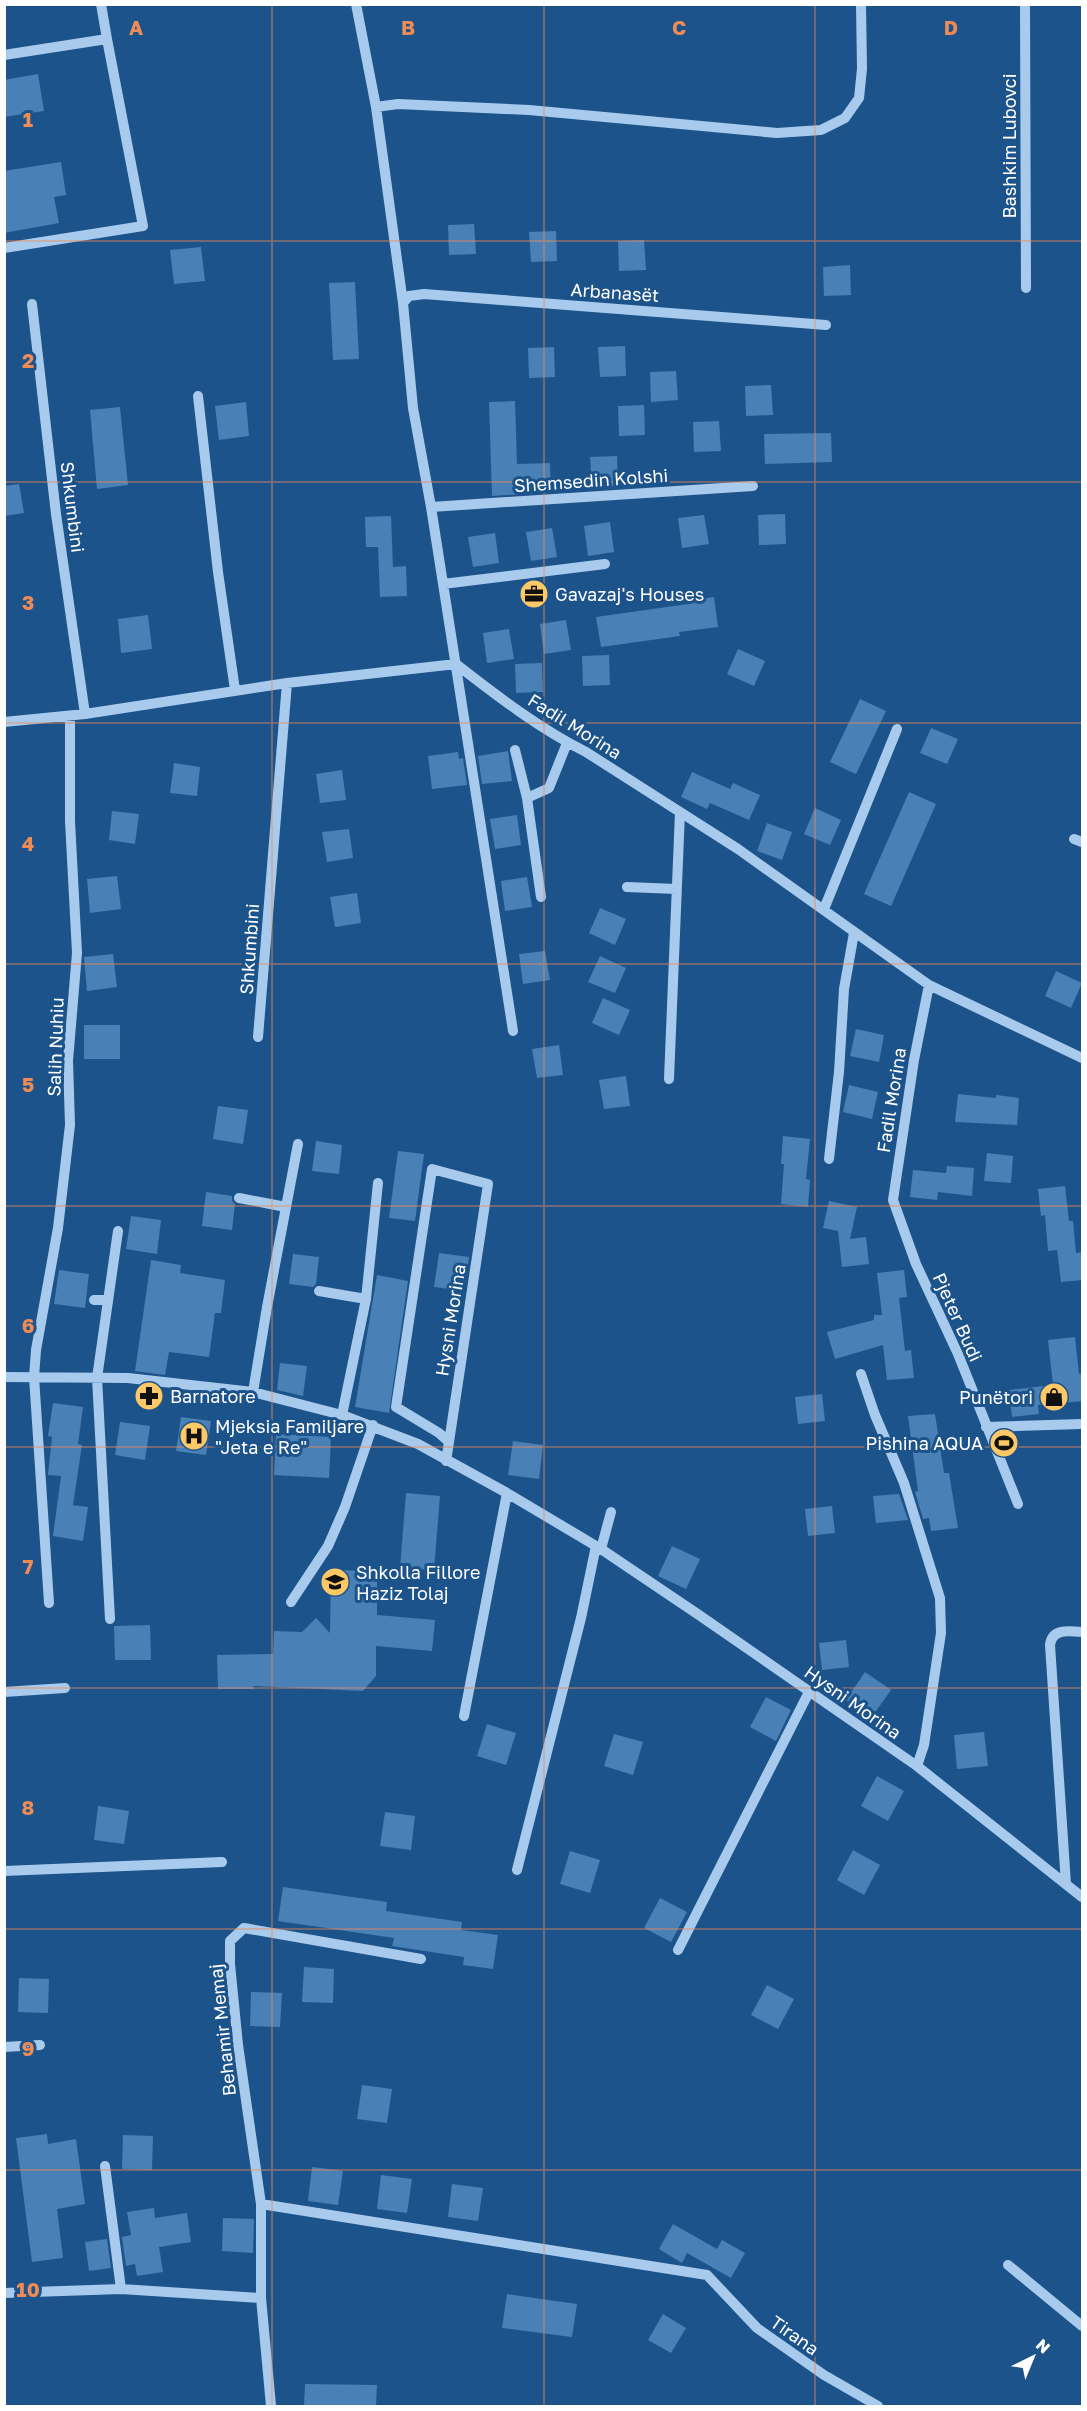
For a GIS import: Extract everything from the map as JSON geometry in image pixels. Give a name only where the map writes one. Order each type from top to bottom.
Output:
[{"type":"street","points":[[4,248],[143,226],[101,4]]},
{"type":"street","points":[[356,4],[376,107],[403,303],[413,408],[431,507],[513,1031]]},
{"type":"street","points":[[376,107],[398,104],[529,110],[777,133],[821,130],[845,118],[859,99],[862,69],[861,4]]},
{"type":"street","name":"Bashkim Lubovci","points":[[1025,4],[1026,288]]},
{"type":"street","points":[[4,56],[107,39]]},
{"type":"street","name":"Arbanasët","points":[[403,303],[409,296],[424,294],[826,325]]},
{"type":"street","name":"Shkumbini","points":[[32,304],[57,514],[85,714]]},
{"type":"street","points":[[198,396],[218,572],[235,690]]},
{"type":"street","name":"Shemsedin Kolshi","points":[[431,507],[753,486]]},
{"type":"street","points":[[443,584],[605,564]]},
{"type":"street","points":[[4,722],[85,714],[287,683],[456,664]]},
{"type":"street","name":"Fadil Morina","points":[[456,664],[499,697],[567,743],[586,752],[738,849],[929,985],[1083,1058]]},
{"type":"street","name":"Shkumbini","points":[[258,1037],[287,683]]},
{"type":"street","name":"Salih Nuhiu","points":[[50,1603],[34,1377],[36,1350],[58,1228],[69,1125],[68,1061],[77,953],[70,821],[70,716]]},
{"type":"street","points":[[824,909],[897,729]]},
{"type":"street","points":[[527,798],[549,788],[567,743]]},
{"type":"street","points":[[515,750],[527,798],[541,897]]},
{"type":"street","points":[[669,1079],[680,812]]},
{"type":"street","points":[[627,887],[676,889]]},
{"type":"street","points":[[829,1159],[844,989],[854,933]]},
{"type":"street","name":"Fadil Morina","points":[[899,1220],[893,1200],[914,1060],[929,985]]},
{"type":"street","points":[[253,1392],[298,1144]]},
{"type":"street","name":"Hysni Morina","points":[[446,1461],[449,1442],[488,1184],[432,1169],[396,1407],[449,1442]]},
{"type":"street","points":[[342,1415],[366,1299],[378,1183]]},
{"type":"street","points":[[239,1198],[286,1207]]},
{"type":"street","name":"Pjeter Budi","points":[[899,1220],[916,1264],[958,1354],[1018,1504]]},
{"type":"street","points":[[110,1619],[97,1378],[118,1231]]},
{"type":"street","points":[[319,1291],[366,1299]]},
{"type":"street","points":[[94,1300],[108,1300]]},
{"type":"street","points":[[861,1374],[875,1415],[904,1483],[940,1598],[940,1633],[924,1745],[916,1766]]},
{"type":"street","name":"Hysni Morina","points":[[4,1377],[128,1378],[253,1392],[342,1415],[418,1444],[599,1547],[916,1766],[1083,1897]]},
{"type":"street","points":[[986,1427],[1083,1424]]},
{"type":"street","points":[[291,1602],[328,1546],[348,1497],[372,1425]]},
{"type":"street","points":[[464,1716],[507,1493]]},
{"type":"street","points":[[517,1870],[599,1547],[611,1512]]},
{"type":"street","points":[[1066,1884],[1050,1646],[1054,1635],[1058,1632],[1083,1632]]},
{"type":"street","points":[[4,1692],[64,1688]]},
{"type":"street","points":[[678,1950],[809,1692]]},
{"type":"street","points":[[4,1870],[222,1862]]},
{"type":"street","name":"Behamir Memaj","points":[[271,2406],[261,2298],[261,2204],[238,2045],[230,1941],[244,1928],[421,1959]]},
{"type":"street","points":[[4,2047],[40,2045]]},
{"type":"street","points":[[105,2166],[121,2289]]},
{"type":"street","name":"Tirana","points":[[261,2204],[707,2275],[757,2328],[824,2376],[878,2406]]},
{"type":"street","points":[[1008,2265],[1083,2326]]},
{"type":"street","points":[[4,2294],[121,2289],[261,2298]]},
{"type":"building","points":[[38,74],[44,111],[4,117],[4,80]]},
{"type":"building","points":[[61,162],[66,195],[54,197],[59,223],[4,233],[4,171]]},
{"type":"building","points":[[474,224],[476,254],[449,255],[448,225]]},
{"type":"building","points":[[556,231],[557,261],[531,262],[529,232]]},
{"type":"building","points":[[644,240],[646,270],[619,271],[618,241]]},
{"type":"building","points":[[201,247],[205,281],[174,284],[170,250]]},
{"type":"building","points":[[850,265],[851,295],[824,296],[823,267]]},
{"type":"building","points":[[355,282],[359,359],[333,360],[329,283]]},
{"type":"building","points":[[625,346],[626,376],[600,377],[598,347]]},
{"type":"building","points":[[554,347],[555,377],[529,378],[528,348]]},
{"type":"building","points":[[676,371],[678,400],[651,402],[650,372]]},
{"type":"building","points":[[771,385],[773,415],[746,416],[745,386]]},
{"type":"building","points":[[515,401],[517,464],[550,463],[551,492],[492,496],[489,402]]},
{"type":"building","points":[[246,402],[249,436],[219,440],[215,406]]},
{"type":"building","points":[[644,405],[645,435],[619,436],[618,406]]},
{"type":"building","points":[[120,407],[128,485],[97,489],[90,410]]},
{"type":"building","points":[[719,421],[721,451],[694,452],[693,422]]},
{"type":"building","points":[[831,433],[832,462],[765,464],[764,434]]},
{"type":"building","points":[[617,456],[618,486],[592,487],[590,457]]},
{"type":"building","points":[[19,484],[24,513],[4,516],[4,486]]},
{"type":"building","points":[[785,514],[786,544],[759,545],[758,515]]},
{"type":"building","points":[[704,515],[709,544],[682,548],[678,518]]},
{"type":"building","points":[[391,516],[393,567],[406,566],[407,596],[380,597],[378,547],[366,547],[365,517]]},
{"type":"building","points":[[610,522],[614,552],[588,556],[584,526]]},
{"type":"building","points":[[552,528],[557,557],[531,561],[526,532]]},
{"type":"building","points":[[495,533],[499,563],[473,567],[468,537]]},
{"type":"building","points":[[714,597],[718,627],[679,632],[680,636],[601,647],[596,617],[688,604],[687,601]]},
{"type":"building","points":[[148,615],[152,649],[121,653],[118,619]]},
{"type":"building","points":[[566,620],[571,650],[544,654],[540,624]]},
{"type":"building","points":[[509,629],[514,659],[487,663],[483,633]]},
{"type":"building","points":[[738,649],[765,661],[754,686],[727,674]]},
{"type":"building","points":[[609,655],[610,685],[583,686],[582,656]]},
{"type":"building","points":[[542,663],[543,692],[516,693],[515,664]]},
{"type":"building","points":[[860,699],[886,711],[856,774],[830,762]]},
{"type":"building","points":[[931,728],[958,739],[947,764],[920,753]]},
{"type":"building","points":[[508,751],[512,781],[482,784],[478,756]]},
{"type":"building","points":[[458,752],[459,759],[463,758],[467,785],[432,789],[428,756]]},
{"type":"building","points":[[174,763],[200,767],[197,796],[170,793]]},
{"type":"building","points":[[342,770],[346,800],[320,803],[316,774]]},
{"type":"building","points":[[692,772],[730,789],[733,783],[760,795],[749,820],[710,803],[707,809],[681,797]]},
{"type":"building","points":[[909,792],[936,804],[891,906],[864,894]]},
{"type":"building","points":[[815,808],[841,820],[830,845],[804,834]]},
{"type":"building","points":[[112,811],[139,814],[135,844],[109,840]]},
{"type":"building","points":[[517,815],[521,845],[495,849],[490,819]]},
{"type":"building","points":[[767,823],[792,832],[782,860],[757,851]]},
{"type":"building","points":[[349,829],[353,858],[327,862],[322,832]]},
{"type":"building","points":[[117,876],[121,909],[90,913],[87,879]]},
{"type":"building","points":[[527,877],[532,907],[505,911],[501,881]]},
{"type":"building","points":[[357,893],[361,923],[335,927],[330,897]]},
{"type":"building","points":[[600,908],[626,919],[615,945],[589,933]]},
{"type":"building","points":[[545,951],[550,980],[523,984],[519,954]]},
{"type":"building","points":[[113,954],[117,987],[87,991],[84,957]]},
{"type":"building","points":[[600,956],[626,968],[615,993],[588,982]]},
{"type":"building","points":[[1056,971],[1082,983],[1071,1008],[1045,996]]},
{"type":"building","points":[[603,998],[630,1010],[619,1035],[592,1023]]},
{"type":"building","points":[[84,1025],[120,1025],[120,1059],[84,1059]]},
{"type":"building","points":[[856,1029],[884,1035],[879,1062],[850,1056]]},
{"type":"building","points":[[559,1045],[563,1075],[537,1078],[532,1049]]},
{"type":"building","points":[[626,1076],[630,1106],[604,1109],[599,1080]]},
{"type":"building","points":[[849,1085],[878,1092],[872,1119],[843,1112]]},
{"type":"building","points":[[958,1094],[1019,1098],[1017,1125],[955,1122]]},
{"type":"building","points":[[218,1106],[248,1110],[243,1144],[213,1139]]},
{"type":"building","points":[[783,1136],[810,1139],[806,1179],[810,1180],[808,1207],[781,1204],[784,1164],[781,1164]]},
{"type":"building","points":[[316,1141],[342,1145],[339,1174],[312,1171]]},
{"type":"building","points":[[398,1151],[424,1154],[415,1221],[389,1218]]},
{"type":"building","points":[[987,1153],[1013,1156],[1011,1183],[984,1181]]},
{"type":"building","points":[[947,1166],[974,1168],[972,1196],[938,1192],[937,1200],[910,1197],[913,1170],[946,1173]]},
{"type":"building","points":[[1065,1186],[1069,1221],[1073,1221],[1076,1253],[1083,1252],[1083,1280],[1061,1282],[1057,1250],[1048,1251],[1045,1215],[1041,1216],[1038,1189]]},
{"type":"building","points":[[206,1192],[232,1196],[235,1204],[232,1230],[202,1226]]},
{"type":"building","points":[[829,1201],[857,1207],[850,1239],[866,1237],[869,1264],[842,1267],[838,1231],[823,1228]]},
{"type":"building","points":[[131,1216],[161,1220],[157,1254],[126,1249]]},
{"type":"building","points":[[439,1253],[469,1257],[464,1291],[434,1287]]},
{"type":"building","points":[[293,1254],[319,1257],[316,1284],[313,1287],[289,1284]]},
{"type":"building","points":[[151,1260],[181,1265],[180,1273],[225,1280],[221,1313],[215,1313],[209,1357],[169,1352],[165,1375],[135,1371]]},
{"type":"building","points":[[59,1270],[89,1274],[85,1308],[54,1304]]},
{"type":"building","points":[[904,1270],[907,1297],[899,1298],[905,1351],[911,1350],[914,1378],[887,1380],[883,1345],[835,1359],[827,1332],[874,1320],[874,1315],[882,1315],[877,1273]]},
{"type":"building","points":[[377,1275],[408,1281],[389,1413],[355,1407]]},
{"type":"building","points":[[1075,1337],[1079,1374],[1083,1373],[1083,1401],[1038,1405],[1039,1414],[1012,1417],[1009,1390],[1053,1385],[1048,1340]]},
{"type":"building","points":[[280,1363],[307,1366],[303,1396],[277,1390]]},
{"type":"building","points":[[822,1394],[825,1421],[798,1424],[795,1397]]},
{"type":"building","points":[[53,1403],[83,1407],[78,1444],[82,1445],[73,1505],[88,1507],[83,1541],[53,1536],[61,1476],[48,1475],[52,1437],[48,1436]]},
{"type":"building","points":[[935,1414],[944,1473],[949,1473],[958,1528],[931,1531],[929,1518],[923,1519],[915,1492],[918,1491],[908,1416]]},
{"type":"building","name":"Mjeksia Familjare \"Jeta e Re\"","points":[[181,1417],[211,1421],[206,1455],[176,1451]]},
{"type":"building","points":[[120,1422],[150,1426],[145,1460],[115,1455]]},
{"type":"building","points":[[276,1434],[331,1437],[329,1478],[274,1475]]},
{"type":"building","points":[[513,1441],[543,1445],[539,1479],[508,1475]]},
{"type":"building","points":[[406,1493],[440,1496],[434,1570],[400,1568]]},
{"type":"building","points":[[899,1494],[908,1520],[876,1523],[873,1496]]},
{"type":"building","points":[[832,1506],[835,1533],[808,1536],[805,1509]]},
{"type":"building","points":[[672,1546],[700,1559],[686,1589],[658,1576]]},
{"type":"building","points":[[331,1570],[377,1571],[377,1615],[435,1620],[432,1651],[376,1646],[376,1676],[363,1691],[253,1686],[254,1689],[218,1689],[217,1655],[273,1654],[274,1631],[302,1632],[316,1618],[330,1633]]},
{"type":"building","points":[[150,1625],[151,1660],[115,1660],[114,1626]]},
{"type":"building","points":[[846,1640],[849,1667],[822,1670],[819,1643]]},
{"type":"building","points":[[865,1672],[891,1690],[871,1718],[846,1700]]},
{"type":"building","points":[[766,1697],[791,1710],[776,1741],[750,1727]]},
{"type":"building","points":[[487,1724],[516,1733],[506,1765],[477,1756]]},
{"type":"building","points":[[984,1732],[988,1766],[957,1769],[954,1735]]},
{"type":"building","points":[[614,1734],[643,1742],[633,1775],[604,1766]]},
{"type":"building","points":[[877,1776],[904,1791],[888,1821],[861,1806]]},
{"type":"building","points":[[98,1806],[129,1811],[124,1844],[94,1840]]},
{"type":"building","points":[[385,1812],[415,1816],[411,1850],[380,1846]]},
{"type":"building","points":[[853,1850],[880,1865],[864,1895],[837,1880]]},
{"type":"building","points":[[570,1851],[600,1860],[590,1893],[560,1884]]},
{"type":"building","points":[[283,1887],[387,1902],[386,1911],[462,1922],[461,1930],[498,1935],[493,1969],[463,1965],[464,1957],[392,1946],[394,1938],[278,1921]]},
{"type":"building","points":[[660,1898],[687,1912],[671,1942],[644,1928]]},
{"type":"building","points":[[304,1967],[334,1969],[333,2003],[302,2002]]},
{"type":"building","points":[[19,1978],[49,1979],[48,2013],[18,2012]]},
{"type":"building","points":[[767,1985],[794,1999],[778,2029],[751,2015]]},
{"type":"building","points":[[251,1992],[282,1993],[280,2027],[250,2026]]},
{"type":"building","points":[[362,2085],[392,2089],[387,2123],[357,2119]]},
{"type":"building","points":[[47,2134],[48,2144],[76,2139],[85,2204],[57,2209],[63,2258],[32,2262],[16,2138]]},
{"type":"building","points":[[123,2135],[153,2136],[152,2170],[122,2169]]},
{"type":"building","points":[[312,2167],[343,2171],[338,2205],[308,2201]]},
{"type":"building","points":[[381,2175],[412,2179],[407,2213],[377,2209]]},
{"type":"building","points":[[452,2184],[483,2188],[478,2221],[448,2217]]},
{"type":"building","points":[[154,2208],[155,2218],[187,2213],[191,2242],[159,2247],[163,2272],[137,2276],[135,2264],[126,2266],[122,2237],[131,2235],[127,2212]]},
{"type":"building","points":[[223,2218],[254,2219],[253,2253],[222,2251]]},
{"type":"building","points":[[673,2224],[717,2249],[722,2240],[745,2253],[731,2278],[687,2253],[682,2263],[659,2249]]},
{"type":"building","points":[[107,2239],[111,2268],[89,2271],[85,2242]]},
{"type":"building","points":[[507,2294],[577,2304],[572,2337],[502,2328]]},
{"type":"building","points":[[663,2314],[686,2328],[671,2353],[648,2340]]},
{"type":"building","points":[[305,2384],[377,2385],[376,2406],[304,2406]]},
{"type":"place","name":"Gavazaj's Houses","points":[[534,594]]},
{"type":"place","name":"Barnatore","points":[[149,1396]]},
{"type":"place","name":"Punëtori","points":[[1054,1397]]},
{"type":"place","name":"Mjeksia Familjare \"Jeta e Re\"","points":[[194,1436]]},
{"type":"place","name":"Pishina AQUA","points":[[1004,1443]]},
{"type":"place","name":"Shkolla Fillore Haziz Tolaj","points":[[335,1582]]}]
